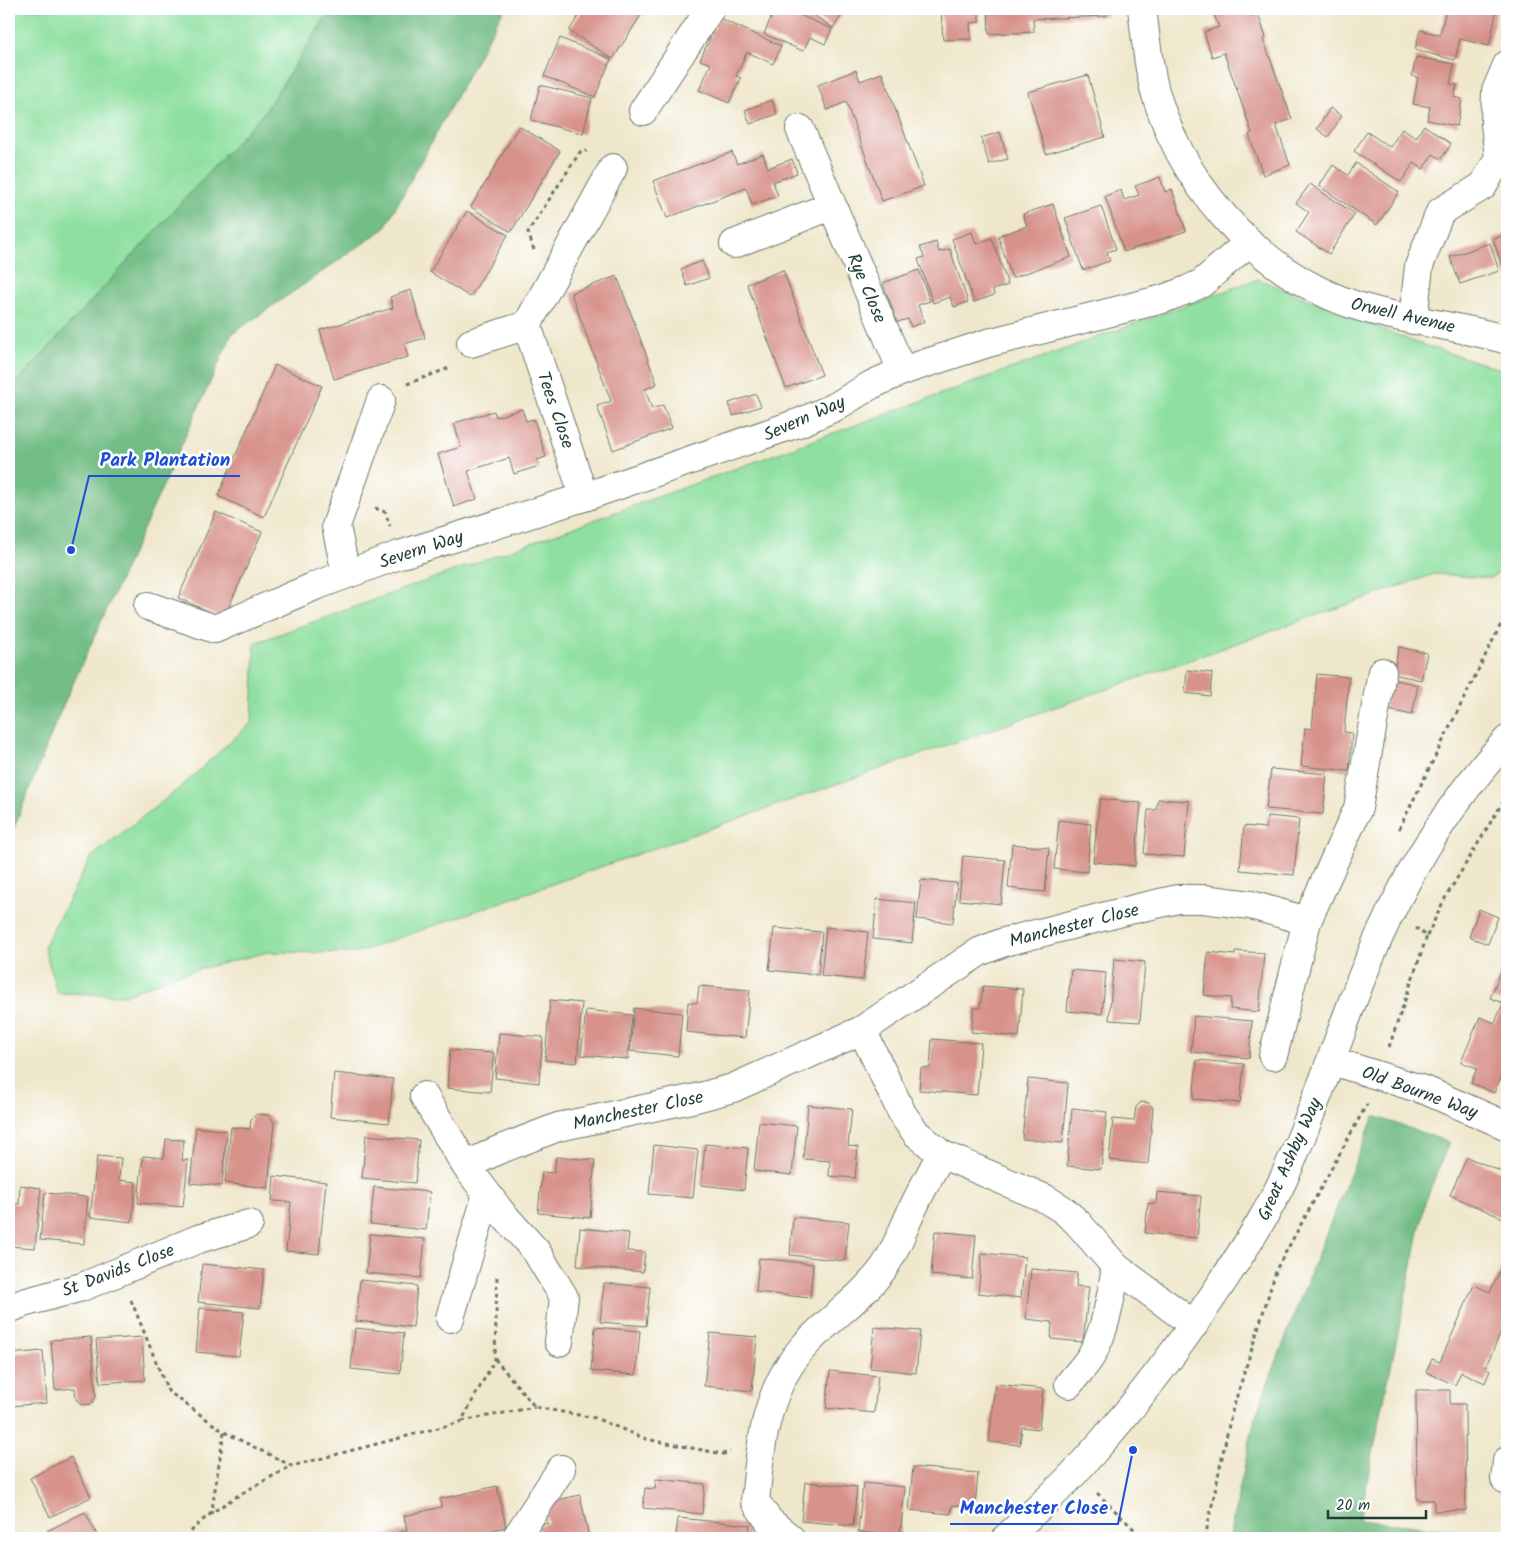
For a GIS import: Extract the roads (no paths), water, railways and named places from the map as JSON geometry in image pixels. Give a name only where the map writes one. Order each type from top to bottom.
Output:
[{"type":"street","points":[[643,111],[710,9]]},
{"type":"street","name":"Orwell Avenue","points":[[1142,9],[1157,96],[1169,131],[1199,187],[1249,242],[1310,286],[1367,309],[1507,340]]},
{"type":"street","points":[[1412,320],[1419,266],[1440,212],[1483,186],[1499,158],[1495,124],[1496,90],[1507,65]]},
{"type":"street","name":"Rye Close","points":[[800,128],[831,206],[902,371]]},
{"type":"street","points":[[472,343],[527,325],[614,168]]},
{"type":"street","points":[[734,244],[831,206]]},
{"type":"street","name":"Severn Way","points":[[148,606],[215,629],[315,586],[399,555],[584,497],[801,422],[835,407],[871,385],[902,371],[988,342],[1163,299],[1202,283],[1249,242]]},
{"type":"street","name":"Tees Close","points":[[527,325],[584,497]]},
{"type":"street","points":[[346,574],[336,526],[381,400]]},
{"type":"street","points":[[1273,1056],[1307,921],[1358,808],[1382,672]]},
{"type":"street","name":"Great Ashby Way","points":[[1006,1538],[1076,1472],[1154,1379],[1194,1325],[1260,1224],[1283,1180],[1332,1061],[1349,1010],[1374,948],[1412,869],[1462,793],[1507,740]]},
{"type":"street","name":"Manchester Close","points":[[466,1166],[496,1151],[558,1127],[696,1098],[733,1088],[862,1030],[956,965],[1004,942],[1178,899],[1203,899],[1251,905],[1307,921]]},
{"type":"street","points":[[862,1030],[903,1115],[916,1133],[941,1154],[1044,1198],[1062,1209],[1078,1222],[1116,1267],[1194,1325]]},
{"type":"street","name":"Old Bourne Way","points":[[1332,1061],[1427,1091],[1507,1126]]},
{"type":"street","points":[[424,1096],[466,1166],[493,1203],[536,1251],[564,1297],[559,1342]]},
{"type":"street","points":[[790,1538],[769,1521],[755,1502],[761,1444],[778,1384],[789,1364],[881,1271],[895,1250],[914,1206],[941,1154]]},
{"type":"street","points":[[450,1318],[493,1203]]},
{"type":"street","name":"St Davids Close","points":[[9,1309],[120,1273],[198,1239],[249,1224]]},
{"type":"street","points":[[1069,1384],[1091,1356],[1099,1337],[1110,1299],[1116,1267]]},
{"type":"street","points":[[516,1538],[561,1469]]},
{"type":"place","name":"Park Plantation","points":[[71,550]]},
{"type":"place","name":"Manchester Close","points":[[1133,1450]]}]
